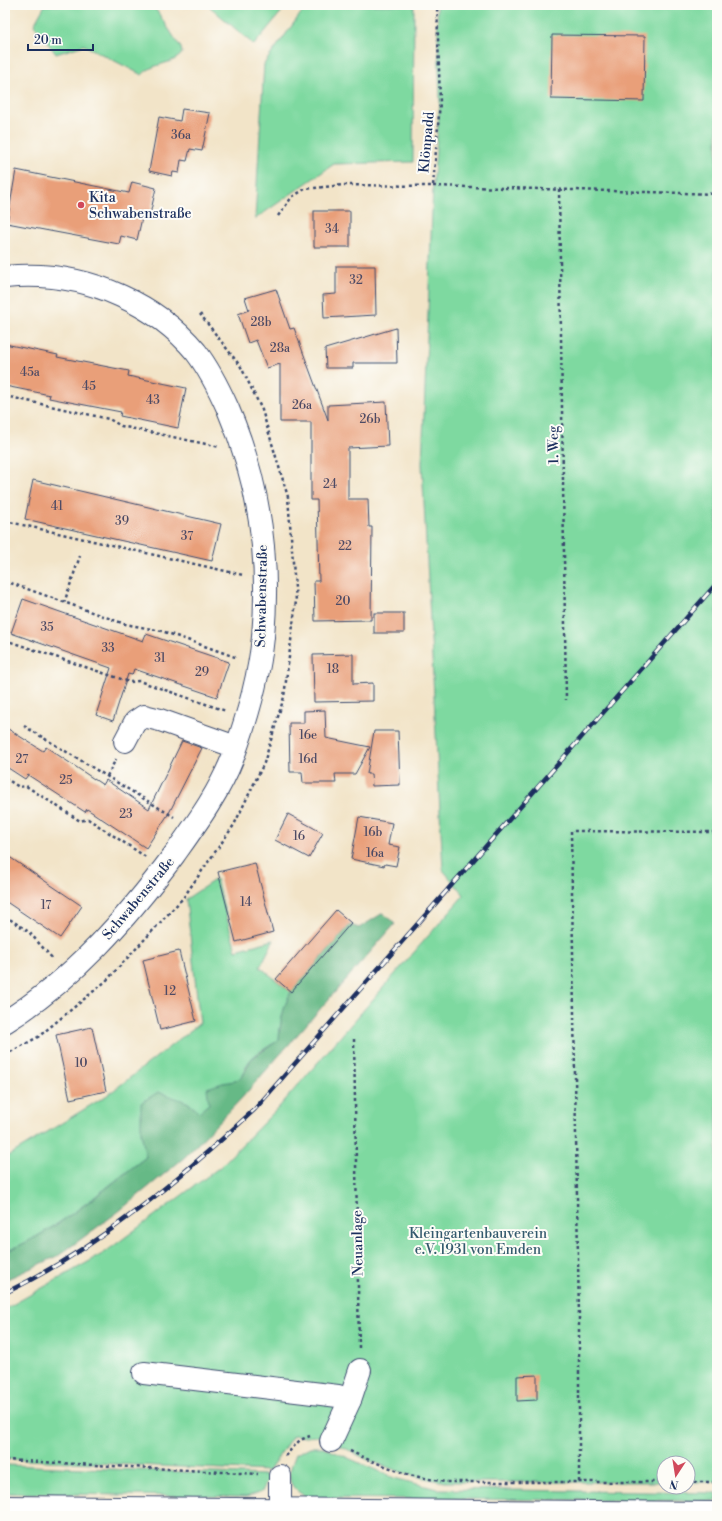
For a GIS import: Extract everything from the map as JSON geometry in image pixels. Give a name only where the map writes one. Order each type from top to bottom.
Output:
[{"type":"street","name":"Schwabenstraße","points":[[5,277],[54,277],[90,284],[132,301],[166,323],[196,353],[208,369],[219,390],[242,446],[257,501],[262,532],[264,580],[263,636],[259,665],[246,719],[236,747],[210,804],[163,869],[113,930],[67,974],[25,1009],[5,1022]]},
{"type":"street","points":[[125,741],[134,722],[144,716],[160,720],[236,747]]},
{"type":"street","points":[[331,1440],[350,1400],[360,1370]]},
{"type":"street","points":[[144,1373],[338,1396],[350,1400]]},
{"type":"street","points":[[280,1476],[280,1510]]},
{"type":"street","points":[[5,1507],[717,1514]]},
{"type":"path","name":"Klönpadd","points":[[278,216],[292,197],[305,190],[343,185],[433,186],[440,102],[437,5]]},
{"type":"path","points":[[433,186],[717,194]]},
{"type":"path","name":"1. Weg","points":[[559,189],[566,700]]},
{"type":"path","points":[[5,1055],[38,1037],[106,981],[183,898],[234,825],[264,763],[284,696],[296,600],[288,498],[262,410],[241,366],[200,314]]},
{"type":"path","points":[[5,396],[109,419],[122,426],[222,447],[242,446]]},
{"type":"path","points":[[5,521],[264,580]]},
{"type":"path","points":[[64,602],[80,556]]},
{"type":"path","points":[[5,581],[125,624],[162,631],[259,665]]},
{"type":"path","points":[[5,640],[130,682],[139,681],[246,719]]},
{"type":"path","points":[[24,726],[193,828]]},
{"type":"path","points":[[5,778],[19,787],[26,786],[80,821],[88,819],[163,869]]},
{"type":"path","points":[[579,1482],[579,1288],[572,831],[717,832]]},
{"type":"path","points":[[5,916],[29,932],[67,974]]},
{"type":"path","name":"Neuanlage","points":[[354,1039],[360,1370]]},
{"type":"path","points":[[5,1460],[280,1476],[280,1464],[284,1457],[300,1440],[311,1436],[331,1440],[368,1460],[409,1475],[445,1482],[656,1482]]},
{"type":"path","points":[[696,1482],[717,1482]]},
{"type":"green space","points":[[45,5],[149,5],[157,11],[181,48],[182,53],[174,60],[151,68],[142,75],[84,45],[56,54],[34,25]]},
{"type":"green space","points":[[208,5],[287,5],[254,45]]},
{"type":"green space","points":[[307,5],[414,5],[413,162],[334,164],[255,219],[264,64]]},
{"type":"green space","name":"Kleingartenbauverein e.V. 1931 von Emden","points":[[437,5],[717,5],[717,1482],[696,1482],[696,1455],[656,1455],[656,1482],[445,1482],[409,1475],[368,1460],[331,1441],[317,1436],[305,1437],[293,1435],[269,1471],[5,1459],[5,1309],[104,1253],[220,1167],[279,1107],[464,895],[443,870],[422,464],[433,186],[440,102]]},
{"type":"green space","points":[[216,879],[236,950],[274,940],[260,967],[291,992],[282,1016],[279,1040],[252,1058],[241,1077],[231,1082],[223,1083],[209,1104],[199,1112],[187,1102],[141,1132],[146,1157],[61,1221],[43,1233],[5,1252],[5,1158],[109,1094],[200,1023],[186,899]]},
{"type":"green space","points":[[383,913],[395,924],[240,1100],[185,1157],[118,1212],[58,1256],[5,1280],[5,1252],[61,1222],[146,1157],[141,1132],[141,1103],[158,1092],[187,1102],[199,1112],[209,1104],[207,1088],[235,1081],[243,1076],[251,1059],[279,1040],[282,1016],[291,992],[350,925],[359,928]]},
{"type":"green space","points":[[310,1447],[323,1447],[394,1478],[437,1489],[656,1492],[656,1495],[696,1495],[696,1493],[717,1493],[717,1501],[308,1498],[295,1489],[290,1480],[291,1469],[296,1454]]},
{"type":"green space","points":[[5,1465],[266,1475],[270,1477],[262,1491],[247,1497],[5,1493]]},
{"type":"building","points":[[552,35],[645,36],[644,101],[551,99]]},
{"type":"building","points":[[182,109],[210,113],[202,151],[190,149],[187,161],[181,160],[179,173],[173,172],[172,176],[149,171],[159,117],[180,121]]},
{"type":"building","name":"Kita Schwabenstraße","points":[[16,170],[129,193],[132,182],[156,188],[149,219],[142,218],[137,240],[121,236],[119,244],[7,223]]},
{"type":"building","points":[[314,211],[350,211],[350,247],[314,247]]},
{"type":"building","points":[[336,266],[375,266],[376,315],[324,318],[323,295],[336,294]]},
{"type":"building","points":[[276,289],[290,329],[294,328],[328,420],[328,405],[386,402],[388,446],[348,448],[348,499],[368,499],[369,527],[372,527],[371,620],[315,621],[314,581],[319,581],[317,500],[311,500],[311,422],[280,422],[280,364],[267,368],[256,340],[248,343],[238,314],[249,310],[245,298]]},
{"type":"building","points":[[396,328],[397,363],[353,363],[353,368],[326,368],[325,349]]},
{"type":"building","points":[[5,344],[58,355],[57,357],[129,371],[128,376],[186,388],[178,428],[120,416],[121,412],[49,398],[50,395],[5,386]]},
{"type":"building","points":[[33,480],[221,524],[212,561],[25,519]]},
{"type":"building","points":[[23,599],[143,641],[146,634],[229,662],[217,697],[134,669],[132,675],[128,674],[113,721],[96,715],[111,668],[11,633]]},
{"type":"building","points":[[374,613],[404,613],[404,633],[374,633]]},
{"type":"building","points":[[353,654],[353,684],[373,683],[373,701],[314,702],[313,655]]},
{"type":"building","points":[[325,710],[326,738],[370,747],[355,774],[335,774],[336,783],[303,783],[302,772],[290,772],[289,723],[304,723],[304,711]]},
{"type":"building","points":[[5,727],[43,751],[46,747],[103,785],[106,780],[149,809],[182,741],[202,748],[169,813],[146,848],[87,809],[85,812],[28,775],[25,779],[5,766]]},
{"type":"building","points":[[374,731],[398,731],[400,785],[372,786],[371,774],[367,774]]},
{"type":"building","points":[[288,814],[323,833],[309,858],[275,840]]},
{"type":"building","points":[[359,817],[392,823],[388,845],[400,847],[396,866],[385,864],[384,866],[351,859]]},
{"type":"building","points":[[5,854],[82,906],[60,938],[5,901]]},
{"type":"building","points":[[255,863],[273,932],[236,942],[218,872]]},
{"type":"building","points":[[336,910],[351,923],[291,992],[276,979]]},
{"type":"building","points":[[179,951],[196,1021],[160,1030],[143,960]]},
{"type":"building","points":[[92,1027],[106,1091],[70,1099],[56,1035]]},
{"type":"building","points":[[537,1375],[537,1400],[517,1401],[517,1376]]},
{"type":"railway","points":[[5,1293],[73,1255],[137,1210],[197,1161],[255,1109],[717,583]]},
{"type":"place","name":"Kita Schwabenstraße","points":[[81,205]]}]
